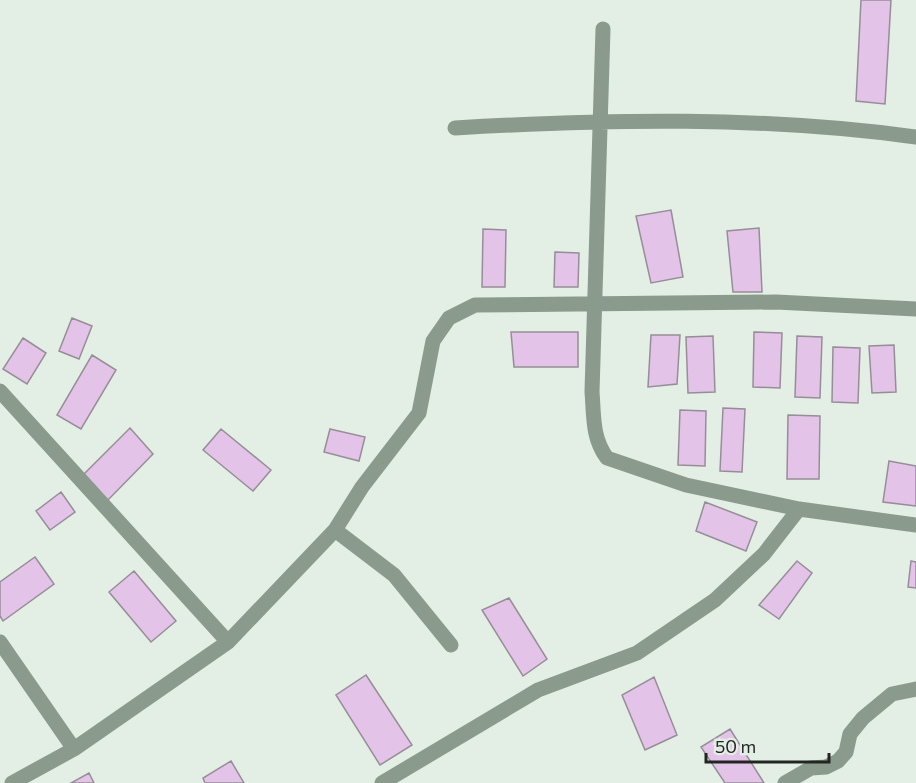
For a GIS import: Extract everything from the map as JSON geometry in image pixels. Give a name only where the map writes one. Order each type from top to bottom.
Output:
[{"type":"street","points":[[603,28],[592,392],[595,432],[600,448],[607,458],[686,485],[799,509],[916,525]]},
{"type":"street","points":[[455,128],[602,120],[735,120],[850,128],[916,136]]},
{"type":"street","points":[[12,783],[74,749],[228,642],[335,530],[362,487],[419,413],[433,341],[449,318],[475,305],[547,302],[596,304],[776,302],[916,309]]},
{"type":"street","points":[[0,391],[228,642]]},
{"type":"street","points":[[382,783],[538,690],[637,653],[715,600],[764,554],[799,509]]},
{"type":"street","points":[[335,530],[394,575],[451,645]]},
{"type":"street","points":[[0,642],[74,749]]},
{"type":"street","points":[[785,783],[811,768],[826,767],[838,761],[846,753],[850,734],[863,718],[892,694],[916,689]]},
{"type":"building","points":[[861,0],[891,0],[885,104],[856,101]]},
{"type":"building","points":[[671,210],[683,277],[651,283],[636,216]]},
{"type":"building","points":[[759,228],[762,292],[733,292],[727,231]]},
{"type":"building","points":[[483,229],[506,230],[505,287],[482,287]]},
{"type":"building","points":[[555,252],[579,253],[578,287],[554,287]]},
{"type":"building","points":[[72,318],[92,326],[79,359],[59,351]]},
{"type":"building","points":[[511,332],[578,332],[578,367],[514,367]]},
{"type":"building","points":[[754,332],[782,333],[780,388],[753,387]]},
{"type":"building","points":[[651,335],[680,335],[677,384],[648,387]]},
{"type":"building","points":[[713,336],[715,392],[688,393],[686,337]]},
{"type":"building","points":[[797,336],[822,337],[820,398],[795,397]]},
{"type":"building","points":[[23,338],[46,353],[27,384],[3,369]]},
{"type":"building","points":[[894,345],[896,392],[872,393],[869,346]]},
{"type":"building","points":[[833,347],[860,348],[858,403],[832,402]]},
{"type":"building","points":[[92,355],[116,370],[81,429],[57,415]]},
{"type":"building","points":[[723,408],[745,409],[742,472],[720,471]]},
{"type":"building","points":[[680,410],[706,411],[705,466],[678,465]]},
{"type":"building","points":[[788,415],[820,416],[819,479],[787,479]]},
{"type":"building","points":[[130,428],[153,454],[107,501],[83,475]]},
{"type":"building","points":[[221,429],[271,470],[253,491],[203,450]]},
{"type":"building","points":[[330,429],[365,437],[359,461],[324,452]]},
{"type":"building","points":[[889,461],[916,466],[916,506],[883,502]]},
{"type":"building","points":[[61,492],[75,512],[50,530],[36,511]]},
{"type":"building","points":[[705,502],[757,522],[746,551],[696,531]]},
{"type":"building","points":[[35,557],[54,584],[3,621],[0,616],[0,582]]},
{"type":"building","points":[[797,561],[812,573],[779,619],[759,605]]},
{"type":"building","points":[[911,561],[916,562],[916,588],[908,587]]},
{"type":"building","points":[[134,571],[176,621],[151,642],[109,592]]},
{"type":"building","points":[[509,598],[547,659],[523,676],[482,610]]},
{"type":"building","points":[[366,675],[412,745],[380,765],[336,695]]},
{"type":"building","points":[[654,677],[677,735],[645,750],[622,695]]},
{"type":"building","points":[[730,729],[764,783],[725,783],[701,747]]},
{"type":"building","points":[[231,761],[244,783],[205,783],[203,778]]},
{"type":"building","points":[[89,773],[94,783],[71,783]]}]
